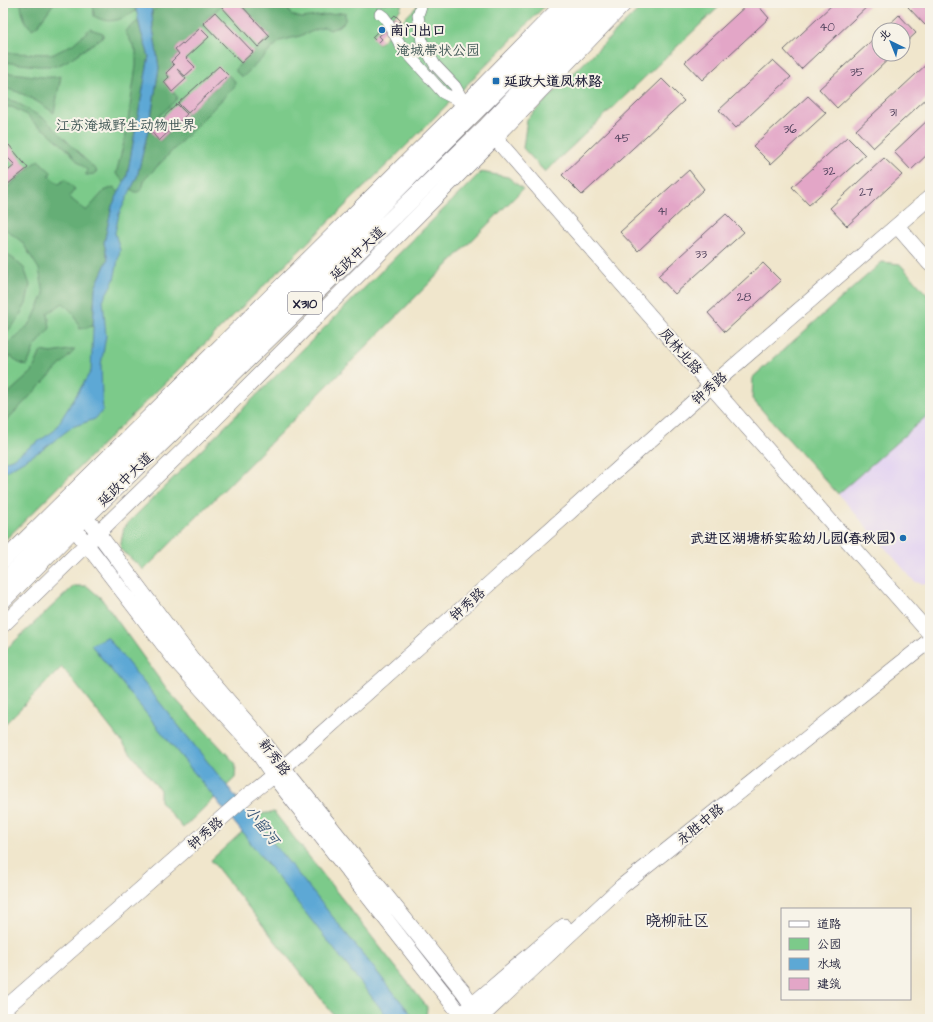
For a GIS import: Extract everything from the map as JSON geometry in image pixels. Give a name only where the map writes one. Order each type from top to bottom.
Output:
[{"type":"main road","name":"延政中大道","points":[[3,583],[469,110],[584,3]]},
{"type":"main road","name":"延政中大道","points":[[3,600],[72,512],[490,132],[604,3]]},
{"type":"street","points":[[422,3],[418,15],[422,42],[435,65],[455,86],[469,110]]},
{"type":"street","points":[[469,110],[564,3]]},
{"type":"street","points":[[3,624],[198,436],[490,132],[625,3]]},
{"type":"street","points":[[380,14],[387,21],[401,46],[443,93],[469,110]]},
{"type":"street","name":"凤林北路","points":[[469,110],[490,132],[711,386],[930,634]]},
{"type":"street","name":"钟秀路","points":[[3,1010],[248,795],[278,771],[711,386],[930,197]]},
{"type":"street","points":[[897,226],[930,264]]},
{"type":"street","points":[[3,561],[72,512]]},
{"type":"street","name":"新秀路","points":[[72,512],[98,533],[192,659],[262,740],[278,771],[461,1018]]},
{"type":"street","name":"新秀路","points":[[72,512],[86,544],[176,661],[254,747],[278,771],[299,787],[462,990],[480,1018]]},
{"type":"street","name":"永胜中路","points":[[480,1018],[622,886],[930,640]]},
{"type":"street","points":[[461,1018],[472,1005],[567,924],[622,886]]},
{"type":"shaded area","name":"武进区湖塘桥实验幼儿园(春秋园)","points":[[930,413],[930,585],[915,582],[838,494]]},
{"type":"green space","points":[[3,3],[402,3],[400,10],[373,37],[379,44],[420,3],[548,3],[409,143],[3,542]]},
{"type":"green space","points":[[21,3],[54,3],[38,25],[32,29],[24,18]]},
{"type":"green space","points":[[93,3],[136,3],[136,11],[121,19],[110,21],[94,16]]},
{"type":"green space","points":[[163,3],[224,3],[204,22],[205,24],[183,44],[181,43],[175,49],[179,54],[171,62],[173,65],[166,73],[169,77],[164,82],[177,97],[176,100],[150,125],[159,68],[152,11]]},
{"type":"green space","points":[[239,3],[286,3],[291,15],[302,18],[345,12],[345,21],[340,26],[330,30],[324,27],[300,36],[280,41],[244,76],[241,76],[236,72],[236,68],[270,36]]},
{"type":"green space","points":[[645,3],[723,3],[545,172],[523,148],[527,119]]},
{"type":"green space","points":[[138,21],[149,56],[125,182],[116,174],[126,134],[136,66],[136,51],[125,31]]},
{"type":"green space","points":[[90,29],[103,33],[103,37],[57,66],[38,66],[3,62],[3,53],[54,54],[73,44]]},
{"type":"green space","points":[[7,73],[41,77],[61,76],[54,113],[30,98],[10,89],[3,88],[3,74]]},
{"type":"green space","points":[[228,75],[235,81],[235,86],[145,179],[142,189],[135,192],[131,189],[137,177],[148,131],[150,130],[160,141]]},
{"type":"green space","points":[[3,98],[16,102],[46,120],[97,171],[94,174],[86,175],[87,170],[70,152],[49,133],[34,123],[27,115],[12,107],[4,107]]},
{"type":"green space","points":[[38,160],[51,172],[49,176],[59,184],[65,179],[75,189],[69,197],[86,211],[104,191],[114,187],[119,193],[112,206],[104,243],[108,259],[95,288],[93,326],[80,329],[74,314],[63,303],[48,313],[50,328],[34,348],[27,366],[17,362],[11,356],[3,365],[3,346],[17,337],[32,321],[44,294],[39,269],[22,242],[3,227],[3,181],[8,187]]},
{"type":"green space","points":[[481,172],[508,177],[523,189],[144,570],[120,549],[124,527]]},
{"type":"green space","points":[[3,250],[24,268],[30,285],[26,304],[16,322],[3,336],[3,301],[7,294],[8,274],[3,262]]},
{"type":"green space","points":[[882,262],[900,264],[930,298],[930,413],[838,494],[752,399],[753,377]]},
{"type":"green space","points":[[75,350],[3,424],[3,398],[32,372],[41,351],[51,353]]},
{"type":"green space","points":[[74,586],[87,586],[101,598],[167,690],[236,764],[235,778],[183,828],[160,801],[160,790],[62,667],[3,726],[3,652]]},
{"type":"green space","points":[[274,812],[427,1007],[426,1019],[337,1019],[211,860],[260,814]]},
{"type":"water","points":[[136,3],[151,3],[159,68],[150,122],[137,177],[119,214],[115,233],[120,250],[114,280],[103,300],[106,336],[101,365],[103,410],[95,419],[72,427],[42,450],[3,473],[3,462],[12,459],[54,431],[91,371],[95,288],[108,259],[104,243],[112,206],[127,176],[149,56],[141,32]]},
{"type":"water","points":[[107,637],[415,1019],[389,1019],[242,832],[91,645]]},
{"type":"building","points":[[224,3],[239,3],[270,36],[258,47],[221,6]]},
{"type":"building","points":[[749,3],[756,3],[769,18],[702,80],[685,62]]},
{"type":"building","points":[[834,3],[871,3],[801,69],[784,50]]},
{"type":"building","points":[[912,3],[930,3],[930,20],[925,25],[908,7]]},
{"type":"building","points":[[215,12],[253,52],[241,63],[203,23]]},
{"type":"building","name":"南门出口","points":[[395,15],[401,21],[397,25],[394,22],[379,36],[382,39],[378,43],[372,37]]},
{"type":"building","points":[[899,15],[906,22],[892,22]]},
{"type":"building","points":[[200,28],[209,37],[186,58],[195,67],[185,76],[177,69],[186,79],[172,92],[164,82],[169,77],[166,73],[174,65],[171,62],[179,54],[175,49],[182,43],[183,44]]},
{"type":"building","points":[[911,28],[916,33],[911,38]]},
{"type":"building","points":[[871,41],[871,62],[886,62],[837,108],[819,89]]},
{"type":"building","points":[[773,60],[791,77],[736,128],[719,110]]},
{"type":"building","points":[[930,61],[930,95],[873,148],[856,130]]},
{"type":"building","points":[[219,66],[228,75],[188,113],[178,103]]},
{"type":"building","points":[[662,79],[684,101],[582,195],[562,175]]},
{"type":"building","points":[[808,96],[826,113],[771,164],[753,146]]},
{"type":"building","points":[[177,104],[187,114],[159,141],[150,130]]},
{"type":"building","points":[[930,118],[930,152],[911,170],[894,152]]},
{"type":"building","points":[[847,137],[865,155],[809,205],[792,187]]},
{"type":"building","points":[[9,145],[28,168],[7,185],[3,180],[3,175],[15,165],[8,158],[3,162],[3,150]]},
{"type":"building","points":[[884,158],[902,175],[847,226],[830,208]]},
{"type":"building","points":[[689,170],[704,189],[638,251],[620,232]]},
{"type":"building","points":[[726,214],[744,232],[675,294],[658,276]]},
{"type":"building","points":[[763,263],[781,281],[725,332],[708,313]]},
{"type":"place","name":"南门出口","points":[[382,30]]},
{"type":"place","name":"延政大道凤林路","points":[[496,81]]},
{"type":"place","name":"武进区湖塘桥实验幼儿园(春秋园)","points":[[903,538]]},
{"type":"district","name":"晓柳社区","points":[[677,920]]},
{"type":"park label","name":"淹城带状公园","points":[[438,50]]},
{"type":"park label","name":"江苏淹城野生动物世界","points":[[126,125]]},
{"type":"water label","name":"小留河","points":[[262,825]]}]
